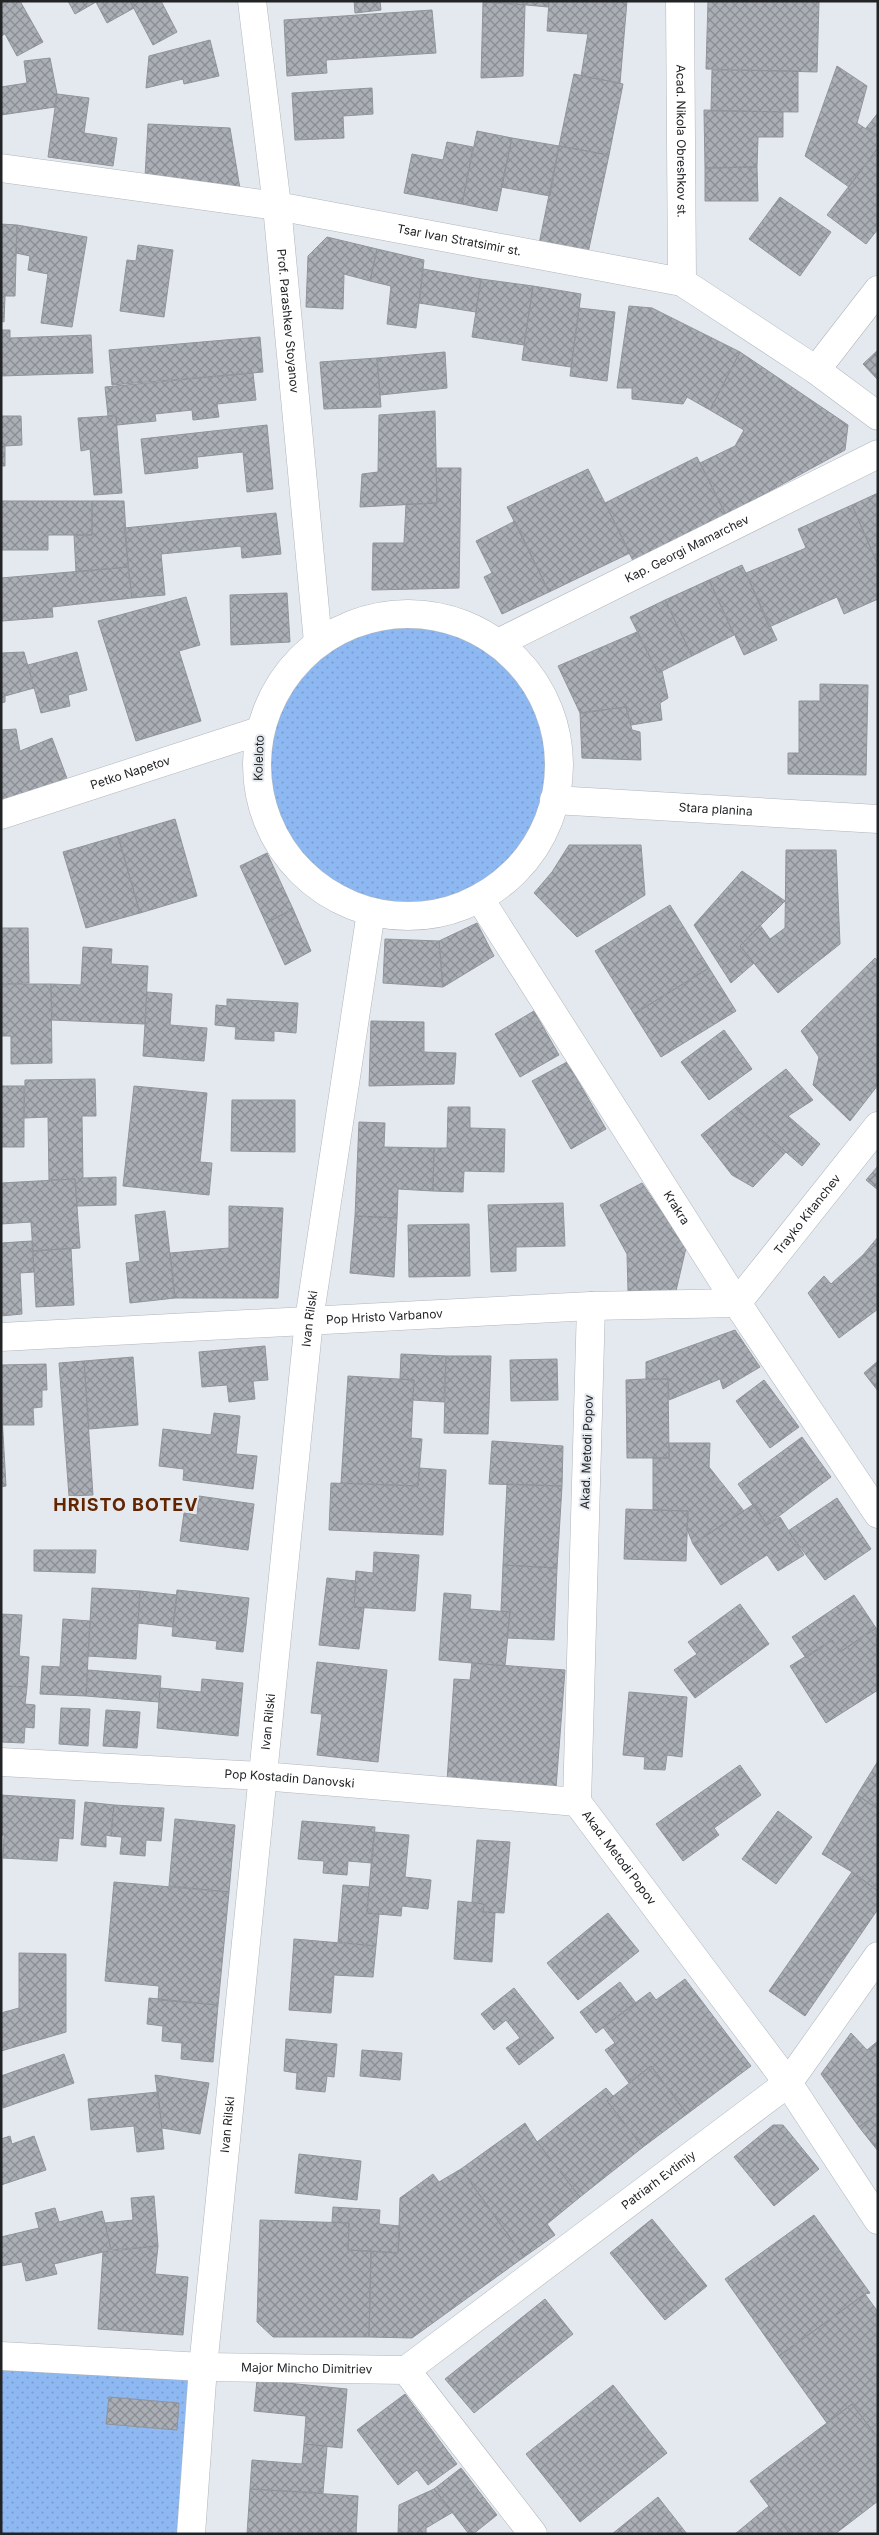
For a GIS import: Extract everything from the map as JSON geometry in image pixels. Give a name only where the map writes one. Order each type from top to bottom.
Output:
[{"type":"street","name":"Prof. Parashkev Stoyanov","points":[[252,1],[277,206],[318,642]]},
{"type":"street","name":"Acad. Nikola Obreshkov st.","points":[[680,1],[682,282]]},
{"type":"street","name":"Tsar Ivan Stratsimir st.","points":[[1,168],[277,206],[682,282],[816,370],[878,416]]},
{"type":"street","points":[[816,370],[878,290]]},
{"type":"street","name":"Kap. Georgi Mamarchev","points":[[498,643],[878,454]]},
{"type":"street","name":"Koleloto","points":[[408,614],[455,621],[498,643],[534,680],[555,726],[560,776],[546,826],[520,868],[480,899],[445,912],[408,917],[371,912],[328,894],[297,869],[267,824],[256,778],[259,731],[272,697],[287,674],[318,642],[361,621],[408,614]]},
{"type":"street","name":"Petko Napetov","points":[[1,815],[259,731]]},
{"type":"street","name":"Stara planina","points":[[554,800],[878,819]]},
{"type":"street","name":"Krakra","points":[[480,899],[736,1303],[878,1514]]},
{"type":"street","name":"Ivan Rilski","points":[[191,2534],[203,2367],[309,1320],[371,912]]},
{"type":"street","name":"Trayko Kitanchev","points":[[736,1303],[878,1126]]},
{"type":"street","name":"Pop Hristo Varbanov","points":[[1,1337],[591,1306],[736,1303]]},
{"type":"street","name":"Akad. Metodi Popov","points":[[591,1306],[577,1802],[788,2083],[878,2220]]},
{"type":"street","name":"Pop Kostadin Danovski","points":[[1,1762],[262,1776],[577,1802]]},
{"type":"street","name":"Patriarh Evtimiy","points":[[406,2370],[788,2083],[878,1956]]},
{"type":"street","name":"Major Mincho Dimitriev","points":[[1,2356],[203,2367],[406,2370]]},
{"type":"street","points":[[406,2370],[533,2534]]},
{"type":"shaded area","points":[[407,614],[436,617],[465,626],[491,640],[514,658],[532,681],[546,707],[555,736],[558,765],[555,794],[546,823],[532,849],[514,872],[491,890],[465,904],[436,913],[407,916],[378,913],[349,904],[323,890],[300,872],[282,849],[268,823],[259,794],[256,765],[259,736],[268,707],[282,681],[300,658],[323,640],[349,626],[378,617]]},
{"type":"shaded area","points":[[1,2356],[203,2367],[191,2534],[1,2534]]},
{"type":"building","points":[[1,1],[20,1],[43,42],[17,56],[5,34],[1,36]]},
{"type":"building","points":[[68,1],[130,1],[134,8],[107,23],[96,2],[75,14]]},
{"type":"building","points":[[130,1],[161,1],[177,32],[153,45]]},
{"type":"building","points":[[354,1],[380,1],[381,10],[355,13]]},
{"type":"building","points":[[483,1],[549,1],[548,7]]},
{"type":"building","points":[[549,1],[627,1],[620,83],[581,76],[588,34],[547,31]]},
{"type":"building","points":[[708,1],[819,1],[817,72],[706,69]]},
{"type":"building","points":[[483,2],[525,5],[523,76],[481,78]]},
{"type":"building","points":[[432,10],[436,53],[326,60],[327,73],[287,76],[284,20]]},
{"type":"building","points":[[210,40],[219,76],[184,84],[183,79],[146,88],[149,56]]},
{"type":"building","points":[[50,58],[57,94],[55,107],[1,115],[1,87],[27,83],[24,61]]},
{"type":"building","points":[[837,66],[867,86],[857,123],[878,137],[878,148],[849,187],[805,156]]},
{"type":"building","points":[[712,70],[798,71],[798,112],[711,111]]},
{"type":"building","points":[[574,74],[623,84],[609,155],[559,146]]},
{"type":"building","points":[[372,88],[373,114],[343,116],[344,138],[295,140],[292,93]]},
{"type":"building","points":[[57,94],[89,98],[84,133],[117,138],[113,166],[48,157]]},
{"type":"building","points":[[704,110],[783,112],[783,137],[758,137],[757,167],[705,168]]},
{"type":"building","points":[[878,113],[878,137],[866,128]]},
{"type":"building","points":[[148,124],[230,128],[241,195],[145,177]]},
{"type":"building","points":[[477,131],[512,138],[497,211],[462,204]]},
{"type":"building","points":[[512,138],[559,146],[550,196],[501,187]]},
{"type":"building","points":[[447,142],[473,147],[462,204],[404,193],[412,154],[443,160]]},
{"type":"building","points":[[559,146],[609,155],[588,253],[539,244]]},
{"type":"building","points":[[878,148],[878,229],[866,244],[827,215]]},
{"type":"building","points":[[757,167],[758,201],[705,201],[705,168]]},
{"type":"building","points":[[780,197],[831,232],[800,276],[749,239]]},
{"type":"building","points":[[1,224],[17,225],[15,296],[5,296],[4,322],[1,321]]},
{"type":"building","points":[[17,225],[87,237],[72,327],[41,323],[48,274],[28,270],[30,256],[16,253]]},
{"type":"building","points":[[327,237],[377,249],[370,281],[344,274],[343,309],[306,307],[308,256]]},
{"type":"building","points":[[138,245],[173,250],[164,317],[120,311],[127,260],[136,261]]},
{"type":"building","points":[[377,249],[424,260],[416,328],[387,324],[391,286],[370,281]]},
{"type":"building","points":[[423,269],[481,279],[476,312],[419,303]]},
{"type":"building","points":[[481,279],[533,286],[524,345],[472,337]]},
{"type":"building","points":[[533,286],[581,294],[571,367],[522,360]]},
{"type":"building","points":[[629,306],[652,308],[740,352],[710,410],[687,397],[683,404],[632,399],[632,388],[617,388]]},
{"type":"building","points":[[579,308],[615,312],[607,381],[570,376]]},
{"type":"building","points":[[1,330],[10,330],[10,338],[91,335],[93,373],[1,376]]},
{"type":"building","points":[[260,337],[263,372],[112,385],[109,350]]},
{"type":"building","points":[[878,350],[878,380],[863,364]]},
{"type":"building","points":[[445,352],[447,388],[380,395],[377,358]]},
{"type":"building","points":[[740,352],[848,425],[845,450],[726,515],[700,463],[735,446],[744,430],[710,410]]},
{"type":"building","points":[[377,358],[381,407],[324,409],[320,362]]},
{"type":"building","points":[[253,373],[256,400],[217,404],[219,417],[193,420],[192,410],[155,414],[156,421],[117,425],[116,416],[108,416],[105,387]]},
{"type":"building","points":[[435,411],[437,503],[360,507],[362,474],[378,472],[379,415]]},
{"type":"building","points":[[1,416],[21,416],[22,445],[5,446],[5,466],[1,466]]},
{"type":"building","points":[[116,416],[122,493],[94,495],[90,449],[81,451],[78,418]]},
{"type":"building","points":[[267,425],[273,489],[247,492],[243,452],[197,457],[198,468],[145,474],[141,439]]},
{"type":"building","points":[[697,457],[726,515],[633,561],[605,503]]},
{"type":"building","points":[[436,468],[461,468],[459,588],[372,590],[373,543],[404,543],[406,504],[437,503]]},
{"type":"building","points":[[588,469],[630,553],[549,592],[507,507]]},
{"type":"building","points":[[878,493],[878,565],[852,505]]},
{"type":"building","points":[[1,501],[92,501],[92,535],[48,535],[48,550],[1,550]]},
{"type":"building","points":[[92,501],[124,501],[128,567],[76,572],[74,535],[92,535]]},
{"type":"building","points":[[852,505],[878,565],[878,599],[844,614],[837,597],[769,627],[746,573],[806,548],[798,529]]},
{"type":"building","points":[[276,513],[281,554],[242,558],[241,546],[161,554],[165,595],[132,598],[124,528]]},
{"type":"building","points":[[515,521],[549,592],[502,614],[484,577],[492,573],[476,541]]},
{"type":"building","points":[[742,565],[777,640],[744,655],[709,580]]},
{"type":"building","points":[[128,567],[132,598],[52,607],[53,617],[2,621],[1,578]]},
{"type":"building","points":[[709,580],[734,635],[692,656],[665,600]]},
{"type":"building","points":[[287,593],[290,642],[231,645],[230,595]]},
{"type":"building","points":[[186,597],[200,645],[179,651],[201,721],[136,741],[98,621]]},
{"type":"building","points":[[665,600],[692,656],[658,673],[630,617]]},
{"type":"building","points":[[637,632],[658,673],[662,671],[668,698],[660,703],[662,720],[631,725],[626,707],[580,713],[558,666]]},
{"type":"building","points":[[24,652],[34,688],[5,696],[5,702],[1,703],[1,653]]},
{"type":"building","points":[[77,652],[87,690],[68,695],[70,706],[41,713],[28,665]]},
{"type":"building","points":[[820,684],[868,685],[866,775],[788,774],[788,753],[799,753],[799,701],[820,701]]},
{"type":"building","points":[[626,707],[632,730],[640,732],[641,760],[582,758],[580,713]]},
{"type":"building","points":[[16,729],[20,751],[52,738],[68,781],[1,804],[1,730]]},
{"type":"building","points":[[175,819],[197,896],[140,913],[118,836]]},
{"type":"building","points":[[118,836],[140,913],[86,928],[63,852]]},
{"type":"building","points":[[569,845],[641,845],[645,895],[577,937],[534,893],[552,872]]},
{"type":"building","points":[[786,850],[836,850],[840,944],[778,993],[740,946],[760,925],[770,939],[785,928]]},
{"type":"building","points":[[267,853],[293,909],[266,923],[240,866]]},
{"type":"building","points":[[742,871],[785,901],[740,946],[754,963],[731,983],[694,925]]},
{"type":"building","points":[[670,905],[709,968],[634,1014],[595,951]]},
{"type":"building","points":[[293,909],[311,951],[285,965],[266,923]]},
{"type":"building","points":[[477,923],[494,956],[443,987],[439,941]]},
{"type":"building","points":[[1,928],[28,928],[29,983],[1,984]]},
{"type":"building","points":[[385,939],[439,941],[443,987],[383,983]]},
{"type":"building","points":[[83,947],[112,949],[111,964],[148,966],[145,1024],[52,1020],[51,984],[81,985]]},
{"type":"building","points":[[875,958],[878,961],[878,1085],[850,1121],[813,1085],[819,1057],[801,1031]]},
{"type":"building","points":[[709,968],[736,1011],[661,1057],[634,1014]]},
{"type":"building","points":[[1,984],[51,984],[52,1063],[11,1064],[11,1036],[1,1036]]},
{"type":"building","points":[[147,992],[172,994],[170,1025],[207,1028],[204,1061],[143,1056]]},
{"type":"building","points":[[227,999],[298,1003],[296,1033],[274,1031],[274,1041],[235,1039],[236,1027],[215,1025],[216,1005],[227,1006]]},
{"type":"building","points":[[534,1011],[559,1055],[520,1077],[495,1034]]},
{"type":"building","points":[[371,1021],[424,1022],[424,1052],[456,1053],[454,1084],[369,1086]]},
{"type":"building","points":[[724,1030],[752,1069],[709,1100],[681,1062]]},
{"type":"building","points":[[567,1062],[606,1129],[571,1149],[532,1081]]},
{"type":"building","points":[[786,1069],[813,1100],[788,1116],[820,1144],[802,1166],[735,1108]]},
{"type":"building","points":[[95,1079],[96,1116],[82,1116],[83,1178],[116,1177],[116,1205],[77,1206],[75,1179],[49,1180],[48,1117],[24,1118],[25,1080]]},
{"type":"building","points":[[1,1086],[24,1086],[24,1147],[1,1147]]},
{"type":"building","points":[[134,1086],[207,1093],[200,1162],[212,1163],[209,1195],[123,1186]]},
{"type":"building","points":[[232,1100],[295,1100],[295,1152],[231,1151]]},
{"type":"building","points":[[448,1107],[470,1107],[470,1128],[505,1129],[504,1172],[464,1171],[463,1192],[433,1191],[434,1148],[447,1148]]},
{"type":"building","points":[[735,1108],[786,1152],[753,1187],[732,1175],[701,1135]]},
{"type":"building","points":[[359,1122],[385,1123],[384,1147],[434,1148],[433,1191],[398,1189],[397,1218],[355,1216]]},
{"type":"building","points":[[878,1166],[878,1190],[866,1180]]},
{"type":"building","points":[[75,1179],[80,1248],[33,1251],[31,1222],[1,1224],[1,1183]]},
{"type":"building","points":[[642,1183],[686,1248],[676,1291],[628,1291],[627,1254],[600,1205]]},
{"type":"building","points":[[563,1203],[565,1246],[516,1247],[516,1271],[491,1272],[488,1205]]},
{"type":"building","points":[[229,1206],[283,1208],[278,1298],[175,1298],[170,1253],[229,1248]]},
{"type":"building","points":[[165,1211],[175,1298],[130,1303],[126,1263],[140,1261],[135,1215]]},
{"type":"building","points":[[355,1216],[397,1218],[394,1277],[350,1273]]},
{"type":"building","points":[[469,1224],[470,1276],[409,1277],[408,1225]]},
{"type":"building","points":[[878,1237],[878,1268],[863,1255]]},
{"type":"building","points":[[32,1241],[34,1272],[20,1273],[22,1314],[1,1316],[1,1243]]},
{"type":"building","points":[[71,1248],[74,1305],[36,1307],[33,1251]]},
{"type":"building","points":[[863,1255],[878,1268],[878,1309],[839,1338],[808,1293],[824,1276],[831,1284]]},
{"type":"building","points":[[735,1330],[760,1367],[723,1389],[720,1379],[669,1400],[668,1379],[646,1379],[646,1362]]},
{"type":"building","points":[[265,1346],[268,1380],[253,1381],[255,1399],[229,1402],[227,1385],[202,1387],[199,1352]]},
{"type":"building","points":[[401,1354],[446,1356],[444,1402],[413,1400],[414,1380],[400,1379]]},
{"type":"building","points":[[446,1356],[491,1356],[488,1434],[444,1433]]},
{"type":"building","points":[[133,1357],[138,1425],[89,1429],[84,1361]]},
{"type":"building","points":[[557,1359],[558,1400],[511,1401],[510,1360]]},
{"type":"building","points":[[84,1361],[93,1495],[69,1496],[59,1363]]},
{"type":"building","points":[[878,1361],[878,1391],[864,1373]]},
{"type":"building","points":[[46,1364],[47,1390],[42,1390],[42,1407],[33,1408],[34,1425],[3,1425],[1,1365]]},
{"type":"building","points":[[348,1376],[414,1380],[411,1438],[422,1439],[418,1486],[341,1483]]},
{"type":"building","points":[[668,1379],[669,1458],[627,1458],[626,1380]]},
{"type":"building","points":[[764,1380],[799,1427],[770,1448],[736,1401]]},
{"type":"building","points":[[1,1398],[6,1486],[1,1487]]},
{"type":"building","points":[[214,1413],[240,1416],[236,1454],[257,1456],[253,1489],[183,1480],[184,1469],[159,1466],[163,1429],[211,1435]]},
{"type":"building","points":[[802,1437],[831,1477],[767,1525],[738,1484]]},
{"type":"building","points":[[492,1441],[563,1446],[562,1486],[489,1484]]},
{"type":"building","points":[[669,1443],[710,1443],[709,1467],[744,1511],[693,1544],[687,1529],[688,1511],[653,1510],[653,1458],[669,1458]]},
{"type":"building","points":[[419,1468],[446,1470],[443,1535],[329,1530],[331,1483],[418,1486]]},
{"type":"building","points":[[507,1484],[562,1486],[557,1568],[503,1565]]},
{"type":"building","points":[[199,1496],[254,1504],[248,1550],[180,1541],[184,1513],[197,1515]]},
{"type":"building","points":[[837,1498],[871,1549],[825,1580],[788,1531]]},
{"type":"building","points":[[754,1504],[767,1525],[780,1517],[804,1555],[778,1571],[767,1555],[721,1585],[693,1544]]},
{"type":"building","points":[[626,1509],[688,1511],[686,1561],[624,1559]]},
{"type":"building","points":[[34,1550],[96,1550],[95,1573],[34,1571]]},
{"type":"building","points":[[374,1552],[419,1555],[415,1611],[354,1607],[356,1571],[373,1573]]},
{"type":"building","points":[[503,1565],[557,1568],[554,1640],[507,1638],[510,1612],[501,1611]]},
{"type":"building","points":[[327,1578],[356,1581],[354,1607],[364,1608],[359,1649],[319,1645]]},
{"type":"building","points":[[92,1588],[140,1591],[136,1659],[88,1656]]},
{"type":"building","points":[[177,1590],[249,1598],[243,1652],[216,1649],[217,1641],[172,1636]]},
{"type":"building","points":[[140,1591],[177,1595],[173,1627],[138,1623]]},
{"type":"building","points":[[444,1593],[471,1595],[470,1609],[510,1612],[505,1666],[439,1660]]},
{"type":"building","points":[[854,1595],[876,1628],[840,1652],[832,1640],[806,1658],[792,1637]]},
{"type":"building","points":[[740,1604],[769,1644],[695,1698],[674,1670],[697,1654],[688,1642]]},
{"type":"building","points":[[1,1614],[22,1615],[19,1656],[29,1657],[27,1687],[1,1686]]},
{"type":"building","points":[[63,1619],[90,1621],[86,1696],[40,1694],[42,1666],[60,1667]]},
{"type":"building","points":[[876,1628],[878,1690],[826,1723],[790,1666],[832,1640],[840,1652]]},
{"type":"building","points":[[317,1662],[387,1670],[378,1762],[317,1755],[322,1714],[311,1713]]},
{"type":"building","points":[[472,1663],[565,1670],[556,1788],[447,1781],[454,1679],[470,1680]]},
{"type":"building","points":[[88,1670],[161,1676],[159,1702],[86,1696]]},
{"type":"building","points":[[202,1679],[243,1683],[238,1736],[157,1728],[160,1688],[201,1692]]},
{"type":"building","points":[[1,1686],[27,1687],[25,1704],[35,1705],[34,1728],[25,1727],[24,1743],[1,1742]]},
{"type":"building","points":[[629,1692],[687,1697],[682,1757],[667,1755],[665,1770],[644,1769],[645,1757],[623,1755]]},
{"type":"building","points":[[61,1708],[90,1709],[88,1746],[59,1744]]},
{"type":"building","points":[[106,1710],[140,1712],[137,1748],[103,1746]]},
{"type":"building","points":[[878,1761],[878,1809],[857,1795]]},
{"type":"building","points":[[740,1765],[761,1795],[714,1828],[719,1835],[683,1861],[656,1824]]},
{"type":"building","points":[[1,1795],[75,1800],[73,1839],[59,1838],[57,1861],[3,1858],[4,1835],[1,1835]]},
{"type":"building","points":[[857,1795],[878,1809],[878,1891],[852,1872],[822,1854]]},
{"type":"building","points":[[85,1802],[114,1805],[111,1836],[106,1835],[106,1847],[81,1845]]},
{"type":"building","points":[[114,1805],[164,1808],[161,1841],[146,1840],[145,1856],[120,1854],[122,1837],[111,1836]]},
{"type":"building","points":[[778,1811],[812,1837],[776,1884],[742,1859]]},
{"type":"building","points":[[175,1819],[235,1825],[229,1892],[169,1886]]},
{"type":"building","points":[[302,1821],[375,1827],[372,1863],[348,1861],[347,1875],[323,1873],[324,1861],[298,1859]]},
{"type":"building","points":[[374,1832],[409,1835],[405,1877],[431,1880],[428,1909],[402,1906],[401,1916],[367,1913]]},
{"type":"building","points":[[477,1840],[510,1842],[504,1913],[483,1912],[484,1904],[472,1902]]},
{"type":"building","points":[[852,1872],[878,1891],[878,1909],[805,2016],[769,1991]]},
{"type":"building","points":[[114,1882],[229,1892],[218,2005],[158,2000],[159,1986],[105,1981]]},
{"type":"building","points":[[343,1885],[369,1887],[367,1913],[379,1914],[376,1946],[338,1942]]},
{"type":"building","points":[[458,1901],[484,1904],[483,1912],[495,1913],[492,1962],[454,1959]]},
{"type":"building","points":[[608,1913],[639,1951],[578,2000],[547,1963]]},
{"type":"building","points":[[294,1939],[376,1946],[373,1977],[334,1975],[331,2013],[289,2010]]},
{"type":"building","points":[[19,1953],[66,1954],[66,2032],[1,2051],[1,2013],[19,2008]]},
{"type":"building","points":[[685,1979],[751,2066],[687,2114],[651,2066],[629,2083],[605,2050],[615,2043],[603,2027],[650,1992],[656,2000]]},
{"type":"building","points":[[620,1982],[636,2003],[596,2033],[580,2012]]},
{"type":"building","points":[[514,1988],[554,2038],[519,2065],[506,2048],[520,2038],[506,2020],[494,2030],[481,2014]]},
{"type":"building","points":[[149,1998],[218,2005],[213,2062],[181,2059],[182,2043],[162,2041],[163,2026],[147,2024]]},
{"type":"building","points":[[851,2033],[867,2050],[878,2041],[878,2113],[859,2127],[821,2074]]},
{"type":"building","points":[[286,2039],[337,2044],[334,2077],[327,2076],[325,2092],[296,2089],[297,2073],[284,2071]]},
{"type":"building","points":[[362,2050],[402,2053],[400,2080],[360,2076]]},
{"type":"building","points":[[64,2054],[74,2083],[3,2108],[1,2076]]},
{"type":"building","points":[[651,2066],[687,2114],[643,2147],[607,2101]]},
{"type":"building","points":[[155,2075],[209,2083],[200,2134],[162,2128]]},
{"type":"building","points":[[606,2088],[613,2096],[607,2101],[643,2147],[580,2197],[537,2142]]},
{"type":"building","points":[[158,2092],[164,2149],[137,2152],[134,2126],[91,2130],[88,2099]]},
{"type":"building","points":[[878,2113],[878,2151],[859,2127]]},
{"type":"building","points":[[525,2123],[537,2142],[580,2197],[547,2224],[555,2235],[524,2257],[461,2169]]},
{"type":"building","points":[[773,2125],[783,2125],[819,2169],[774,2206],[734,2157]]},
{"type":"building","points":[[10,2136],[12,2144],[34,2136],[46,2170],[1,2185],[1,2139]]},
{"type":"building","points":[[299,2154],[361,2161],[357,2200],[295,2193]]},
{"type":"building","points":[[461,2169],[524,2257],[412,2338],[369,2337],[371,2251],[398,2253],[400,2198],[433,2174],[439,2182]]},
{"type":"building","points":[[154,2196],[158,2246],[111,2250],[105,2223],[133,2220],[131,2198]]},
{"type":"building","points":[[333,2207],[380,2210],[379,2224],[400,2226],[398,2253],[348,2250],[349,2223],[332,2222]]},
{"type":"building","points":[[55,2208],[59,2222],[102,2211],[111,2250],[54,2264],[57,2274],[26,2281],[22,2262],[1,2266],[1,2237],[39,2228],[35,2213]]},
{"type":"building","points":[[814,2215],[870,2293],[865,2294],[779,2356],[725,2279]]},
{"type":"building","points":[[652,2219],[707,2286],[665,2320],[610,2253]]},
{"type":"building","points":[[260,2220],[349,2223],[348,2250],[371,2251],[369,2337],[273,2337],[257,2322]]},
{"type":"building","points":[[158,2246],[155,2274],[188,2277],[183,2335],[98,2329],[103,2252]]},
{"type":"building","points":[[865,2294],[878,2312],[878,2438],[852,2404],[827,2423],[779,2356]]},
{"type":"building","points":[[545,2299],[573,2334],[474,2413],[445,2379]]},
{"type":"building","points":[[257,2380],[347,2389],[342,2448],[304,2444],[306,2416],[254,2411]]},
{"type":"building","points":[[613,2385],[667,2453],[580,2522],[526,2454]]},
{"type":"building","points":[[405,2394],[457,2464],[428,2485],[417,2470],[398,2485],[357,2430]]},
{"type":"building","points":[[109,2397],[179,2403],[177,2430],[106,2424]]},
{"type":"building","points":[[852,2404],[878,2438],[878,2501],[835,2534],[790,2534],[750,2481]]},
{"type":"building","points":[[304,2444],[327,2446],[323,2493],[250,2489],[252,2460],[302,2464]]},
{"type":"building","points":[[461,2468],[497,2515],[473,2534],[469,2534],[434,2489]]},
{"type":"building","points":[[250,2489],[358,2496],[356,2534],[247,2534]]},
{"type":"building","points":[[434,2489],[453,2512],[426,2528],[426,2534],[398,2534],[399,2505]]},
{"type":"building","points":[[658,2497],[687,2534],[612,2534]]},
{"type":"building","points":[[769,2506],[790,2534],[735,2534]]},
{"type":"district","name":"HRISTO BOTEV","points":[[126,1505]]}]
